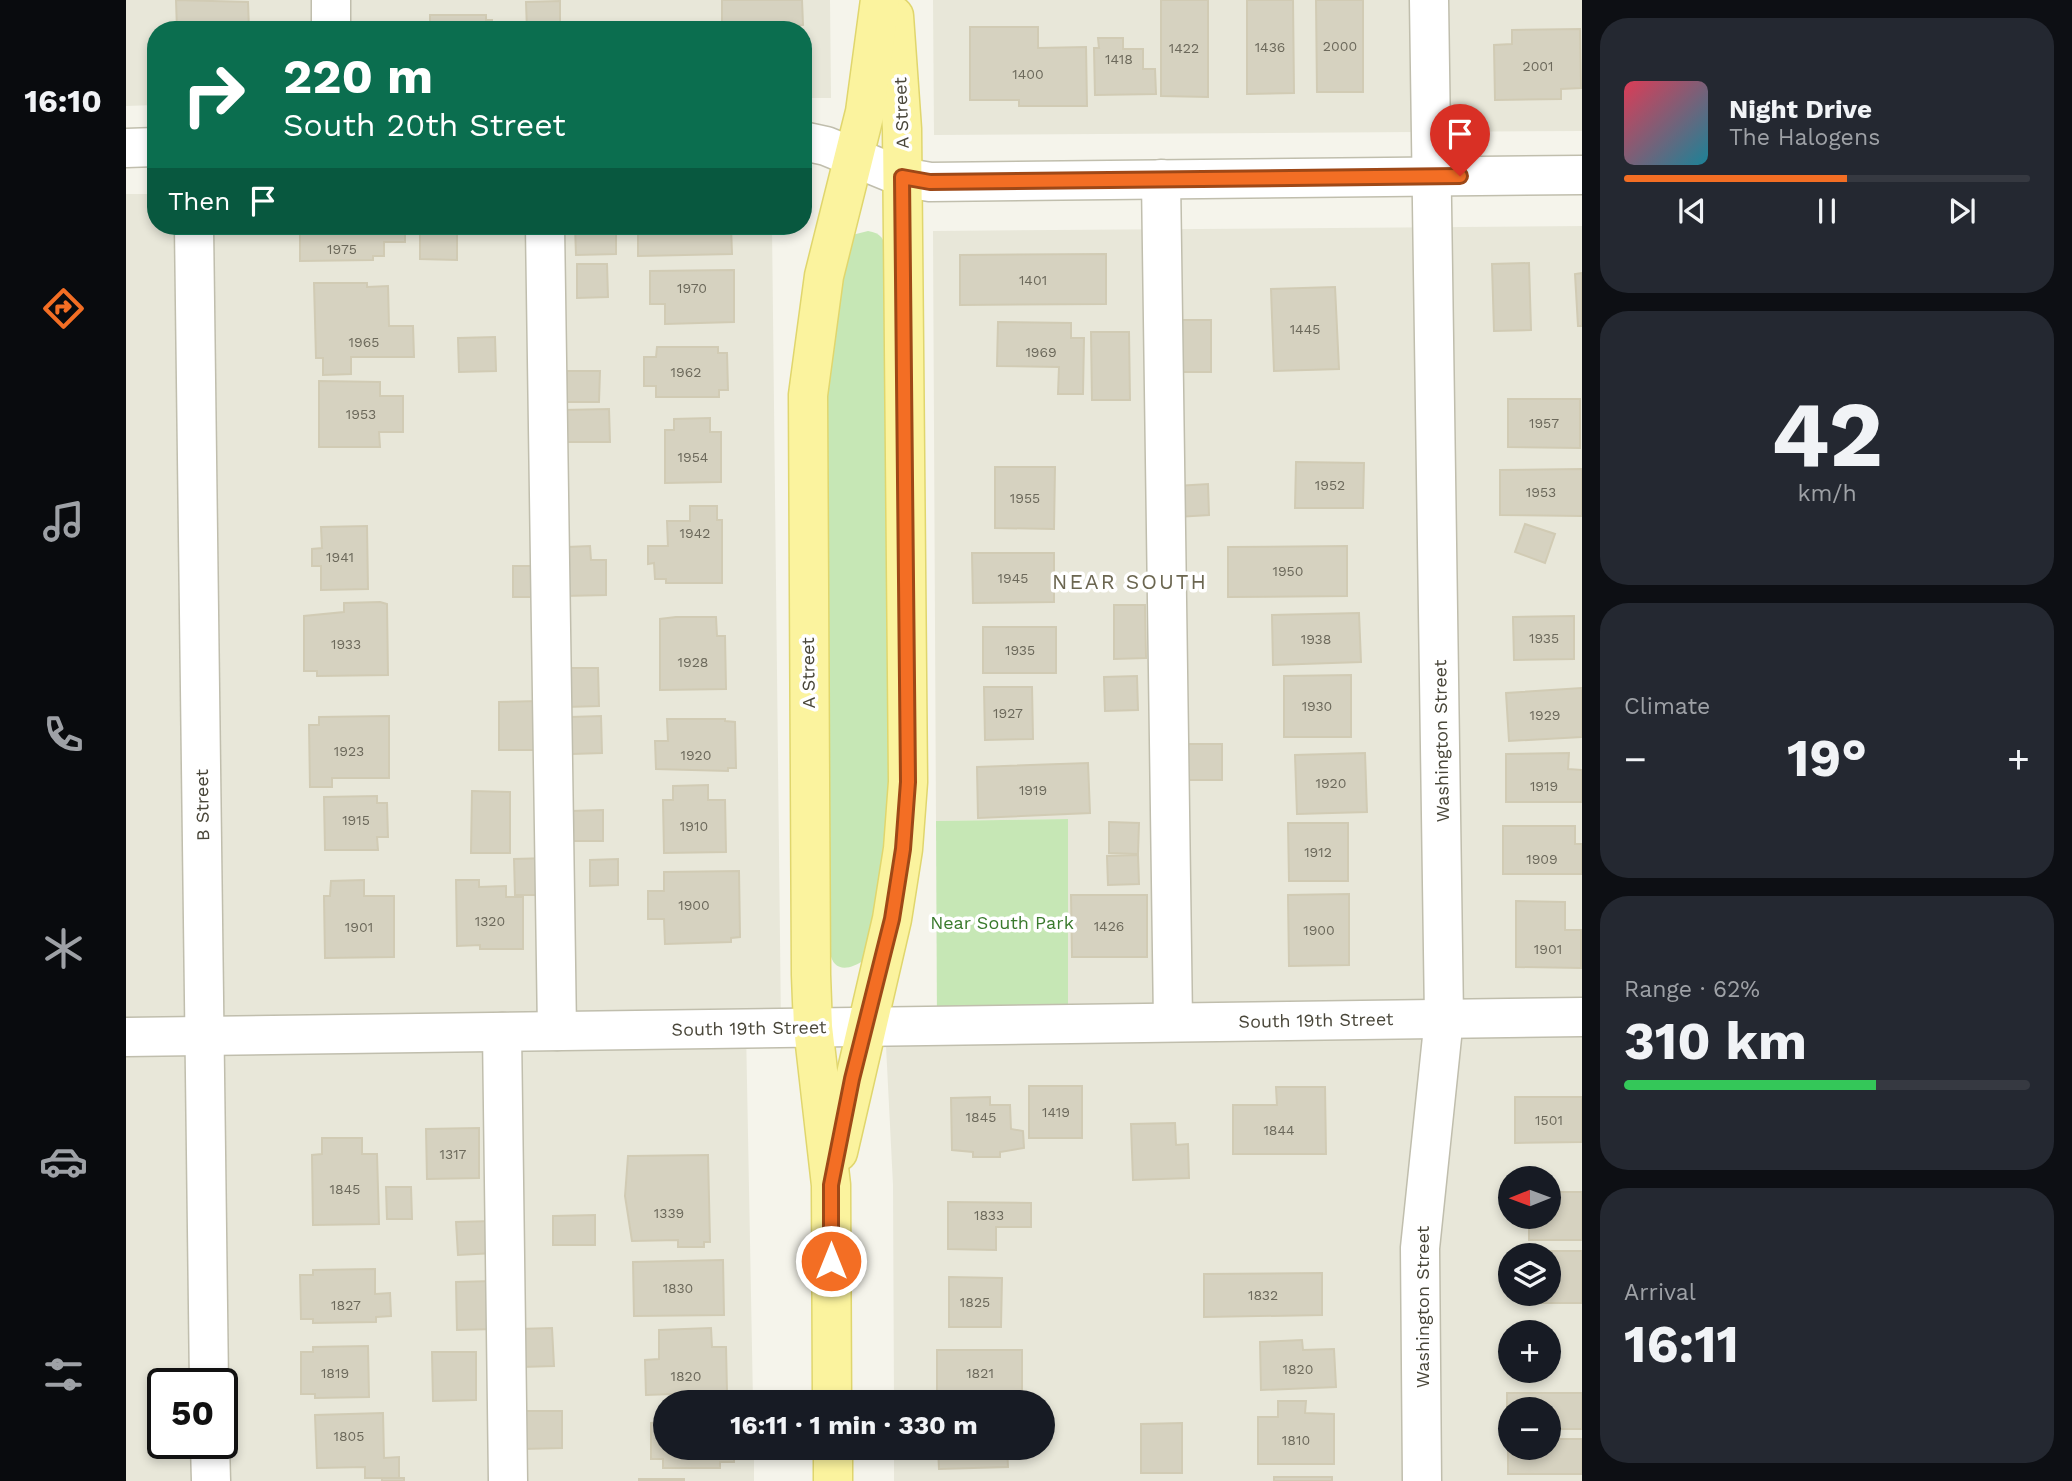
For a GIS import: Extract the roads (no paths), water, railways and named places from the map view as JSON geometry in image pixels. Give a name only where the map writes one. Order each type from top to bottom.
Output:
[{"type":"main road","name":"A Street","points":[[832,1390],[831,1185],[813,1027],[807,396],[824,276],[865,112],[880,0]]},
{"type":"main road","name":"A Street","points":[[831,1185],[865,1026],[892,919],[903,849],[908,782],[902,177],[897,34],[892,0]]},
{"type":"main road","points":[[833,1460],[833,1481]]},
{"type":"street","points":[[331,0],[331,21]]},
{"type":"street","name":"Washington Street","points":[[1422,1481],[1419,1248],[1444,1018],[1429,0]]},
{"type":"street","points":[[812,143],[826,146],[902,177],[930,182],[1582,175]]},
{"type":"street","points":[[126,148],[147,147]]},
{"type":"street","points":[[1161,179],[1173,1022]]},
{"type":"street","name":"B Street","points":[[194,235],[209,1368]]},
{"type":"street","points":[[545,235],[557,1031]]},
{"type":"street","name":"South 19th Street","points":[[126,1038],[1582,1017]]},
{"type":"street","points":[[502,1032],[508,1481]]},
{"type":"street","points":[[210,1459],[211,1481]]},
{"type":"district","name":"NEAR SOUTH","points":[[1130,581]]},
{"type":"park label","name":"Near South Park","points":[[1002,922]]}]
